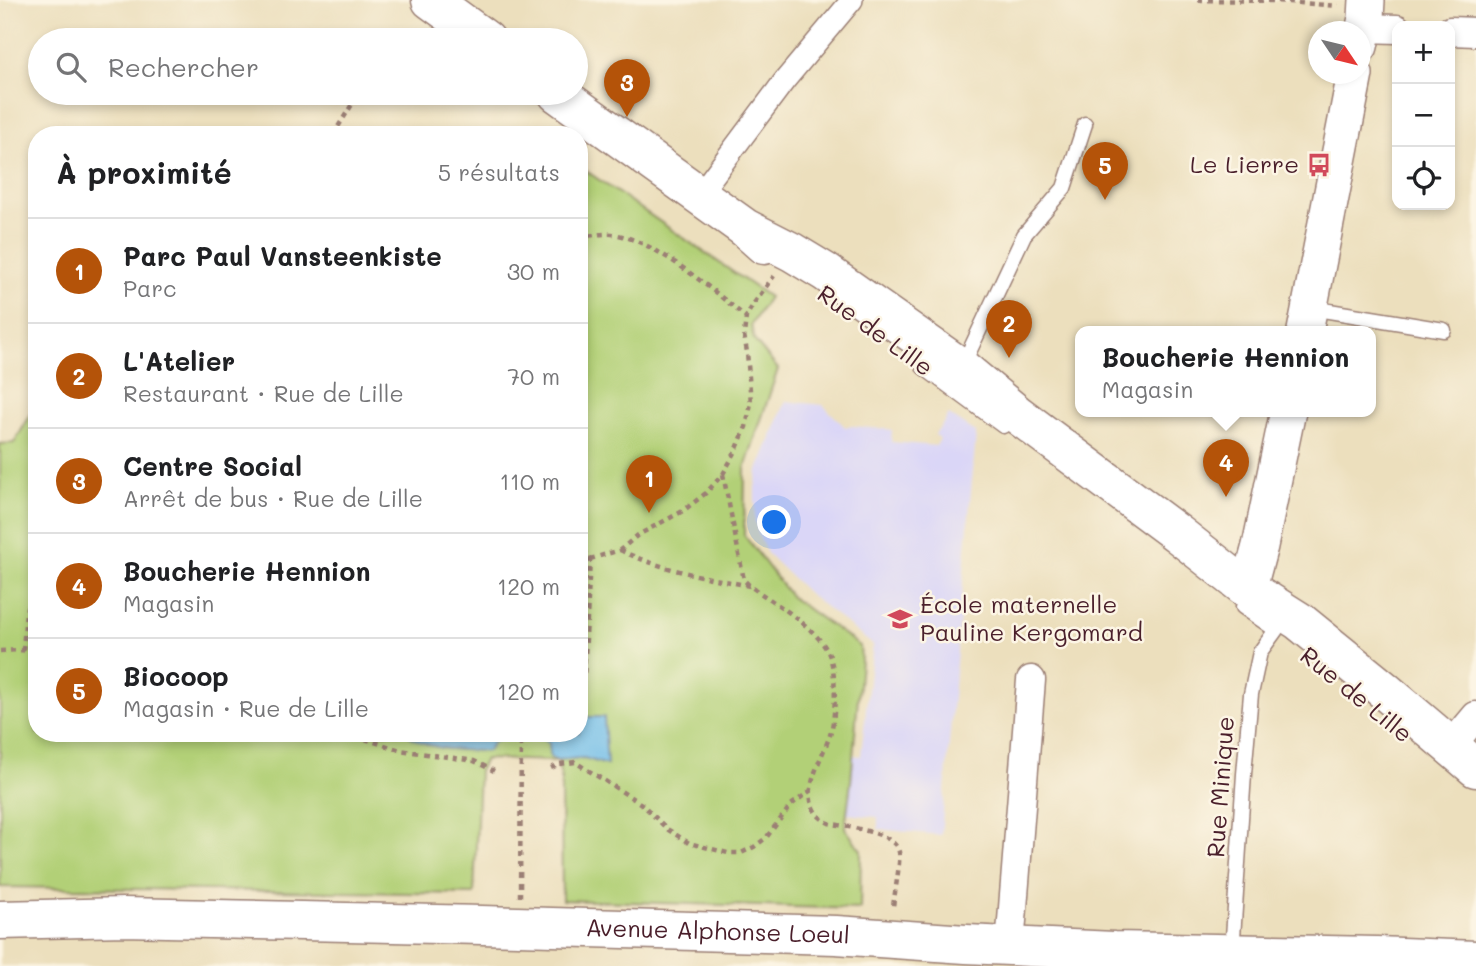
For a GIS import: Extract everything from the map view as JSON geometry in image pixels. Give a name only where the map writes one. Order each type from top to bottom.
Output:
[{"type":"main road","points":[[431,0],[470,28]]},
{"type":"main road","name":"Rue de Lille","points":[[574,105],[745,228],[828,298],[923,367],[1013,423],[1178,534],[1276,630],[1476,795]]},
{"type":"main road","name":"Rue de Lille","points":[[745,228],[825,272],[962,368],[1013,423]]},
{"type":"main road","name":"Rue de Lille","points":[[1240,594],[1298,621],[1463,757]]},
{"type":"main road","name":"Avenue Alphonse Loeul","points":[[0,920],[124,917],[836,935],[997,952],[1114,951],[1476,960]]},
{"type":"street","points":[[699,195],[785,80],[852,0]]},
{"type":"street","points":[[1455,31],[1476,32]]},
{"type":"street","points":[[1307,319],[1353,84]]},
{"type":"street","points":[[1240,594],[1252,576],[1260,546],[1287,417]]},
{"type":"street","points":[[997,952],[1031,680]]},
{"type":"street","points":[[1463,757],[1476,716]]},
{"type":"lane","points":[[962,368],[1024,235],[1064,188],[1086,124]]},
{"type":"lane","points":[[1307,319],[1444,330]]},
{"type":"lane","name":"Rue Minique","points":[[1231,953],[1251,694],[1260,652],[1276,630]]},
{"type":"path","points":[[1198,0],[1276,1],[1366,21]]},
{"type":"path","points":[[338,126],[351,105]]},
{"type":"path","points":[[588,235],[615,234],[653,248],[746,317]]},
{"type":"path","points":[[590,559],[620,550],[638,535],[682,511],[706,493],[723,474],[746,427],[751,403],[744,335],[746,317],[760,293],[784,263]]},
{"type":"path","points":[[723,474],[744,580],[813,633],[828,653],[835,683],[835,707],[831,732],[810,791],[815,813],[829,824],[886,836],[895,844],[899,853],[890,940]]},
{"type":"path","points":[[620,550],[642,561],[688,574],[750,586]]},
{"type":"path","points":[[588,556],[588,598]]},
{"type":"path","points":[[23,650],[28,606]]},
{"type":"path","points":[[0,651],[23,650],[28,654]]},
{"type":"path","points":[[375,742],[400,750],[474,761],[494,771]]},
{"type":"path","points":[[519,927],[521,742]]},
{"type":"path","points":[[551,768],[576,762],[643,805],[667,829],[689,844],[728,853],[741,853],[766,838],[791,805],[810,791]]},
{"type":"shaded area","name":"École maternelle Pauline Kergomard","points":[[786,401],[823,405],[845,427],[892,430],[891,442],[936,446],[940,439],[935,435],[949,415],[976,433],[941,835],[878,829],[878,817],[828,812],[848,755],[861,756],[873,645],[808,593],[767,553],[761,541],[755,521],[758,470]]},
{"type":"green space","points":[[588,172],[769,297],[751,325],[754,340],[778,369],[745,468],[744,535],[791,597],[860,646],[861,661],[845,828],[861,850],[860,909],[562,900],[561,778],[558,761],[485,759],[479,771],[474,894],[0,887],[0,444],[14,443],[28,419],[28,742],[588,742]]},
{"type":"water","points":[[588,717],[604,717],[607,765],[584,758],[557,760],[550,757],[549,743],[588,742]]},
{"type":"water","points":[[422,742],[494,742],[488,751],[455,750]]},
{"type":"place","name":"Centre Social","points":[[627,117]]},
{"type":"place","name":"Le Lierre","points":[[1319,165]]},
{"type":"place","name":"Biocoop","points":[[1105,200]]},
{"type":"place","name":"L'Atelier","points":[[1009,358]]},
{"type":"place","name":"Boucherie Hennion","points":[[1226,497]]},
{"type":"place","name":"Parc Paul Vansteenkiste","points":[[649,513]]},
{"type":"place","name":"École maternelle Pauline Kergomard","points":[[900,619]]}]
